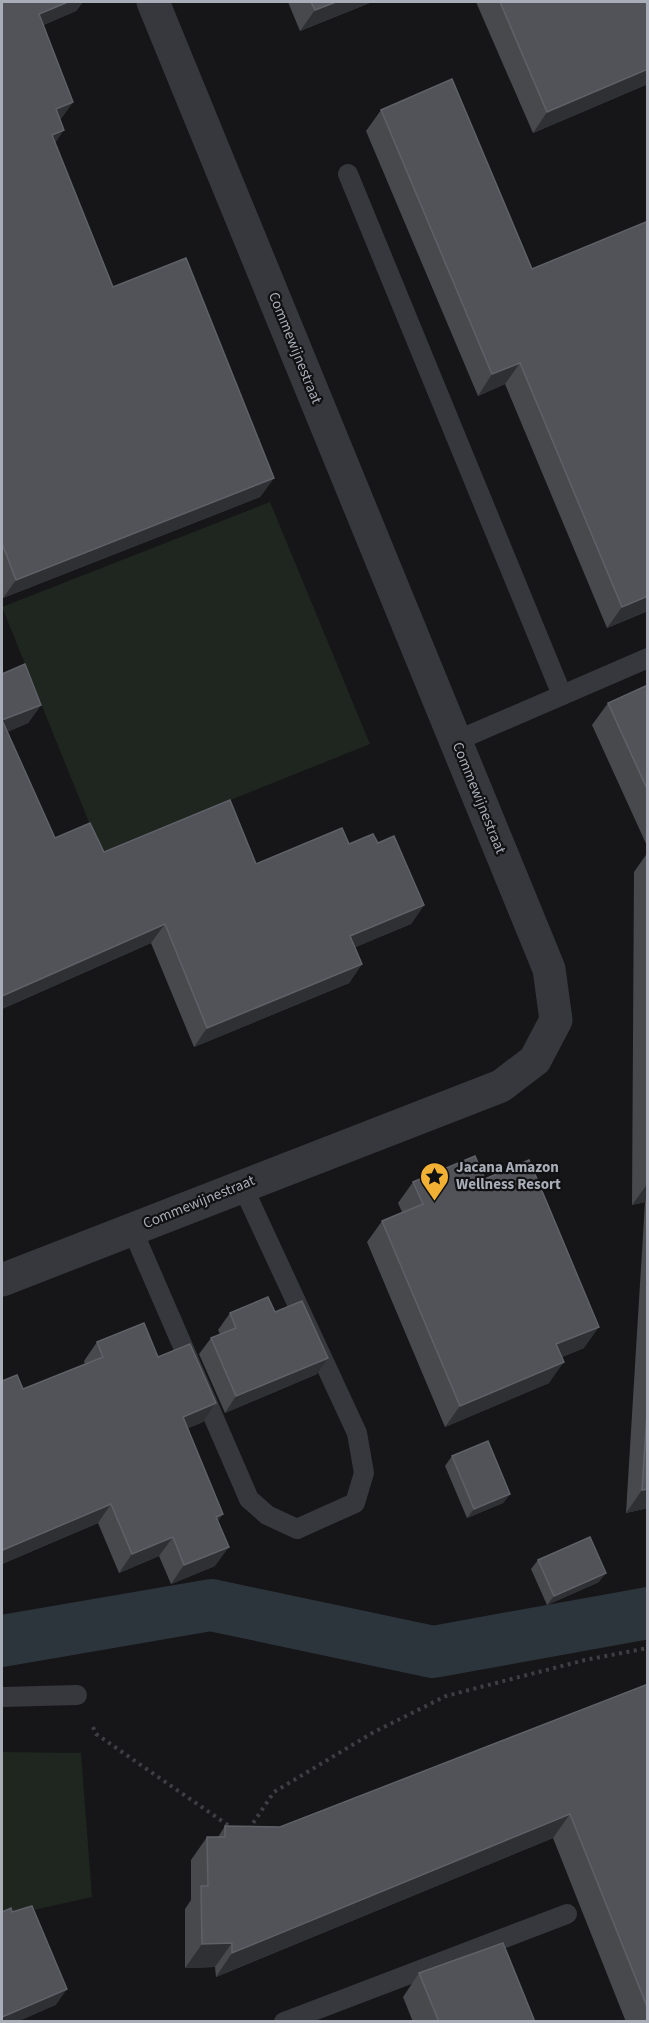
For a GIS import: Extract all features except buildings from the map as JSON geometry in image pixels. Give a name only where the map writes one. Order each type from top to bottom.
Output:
[{"type":"street","name":"Commewijnestraat","points":[[2,1280],[501,1086],[535,1060],[556,1020],[549,969],[153,2]]},
{"type":"lane","points":[[348,174],[562,695]]},
{"type":"lane","points":[[456,741],[648,658]]},
{"type":"lane","points":[[132,1229],[249,1499],[267,1515],[297,1529],[355,1503],[364,1473],[357,1433],[242,1185]]},
{"type":"lane","points":[[2,1697],[77,1695]]},
{"type":"lane","points":[[284,2022],[567,1914]]},
{"type":"path","points":[[244,1836],[274,1792],[374,1732],[446,1696],[585,1660],[648,1648]]},
{"type":"path","points":[[77,1695],[96,1734],[234,1829]]},
{"type":"shaded area","points":[[270,502],[370,744],[101,852],[2,607]]},
{"type":"shaded area","points":[[2,1752],[81,1753],[92,1897],[2,1917]]},
{"type":"waterway","points":[[2,1641],[211,1605],[433,1652],[648,1613]]},
{"type":"place","name":"Jacana Amazon Wellness Resort","points":[[435,1202]]}]
